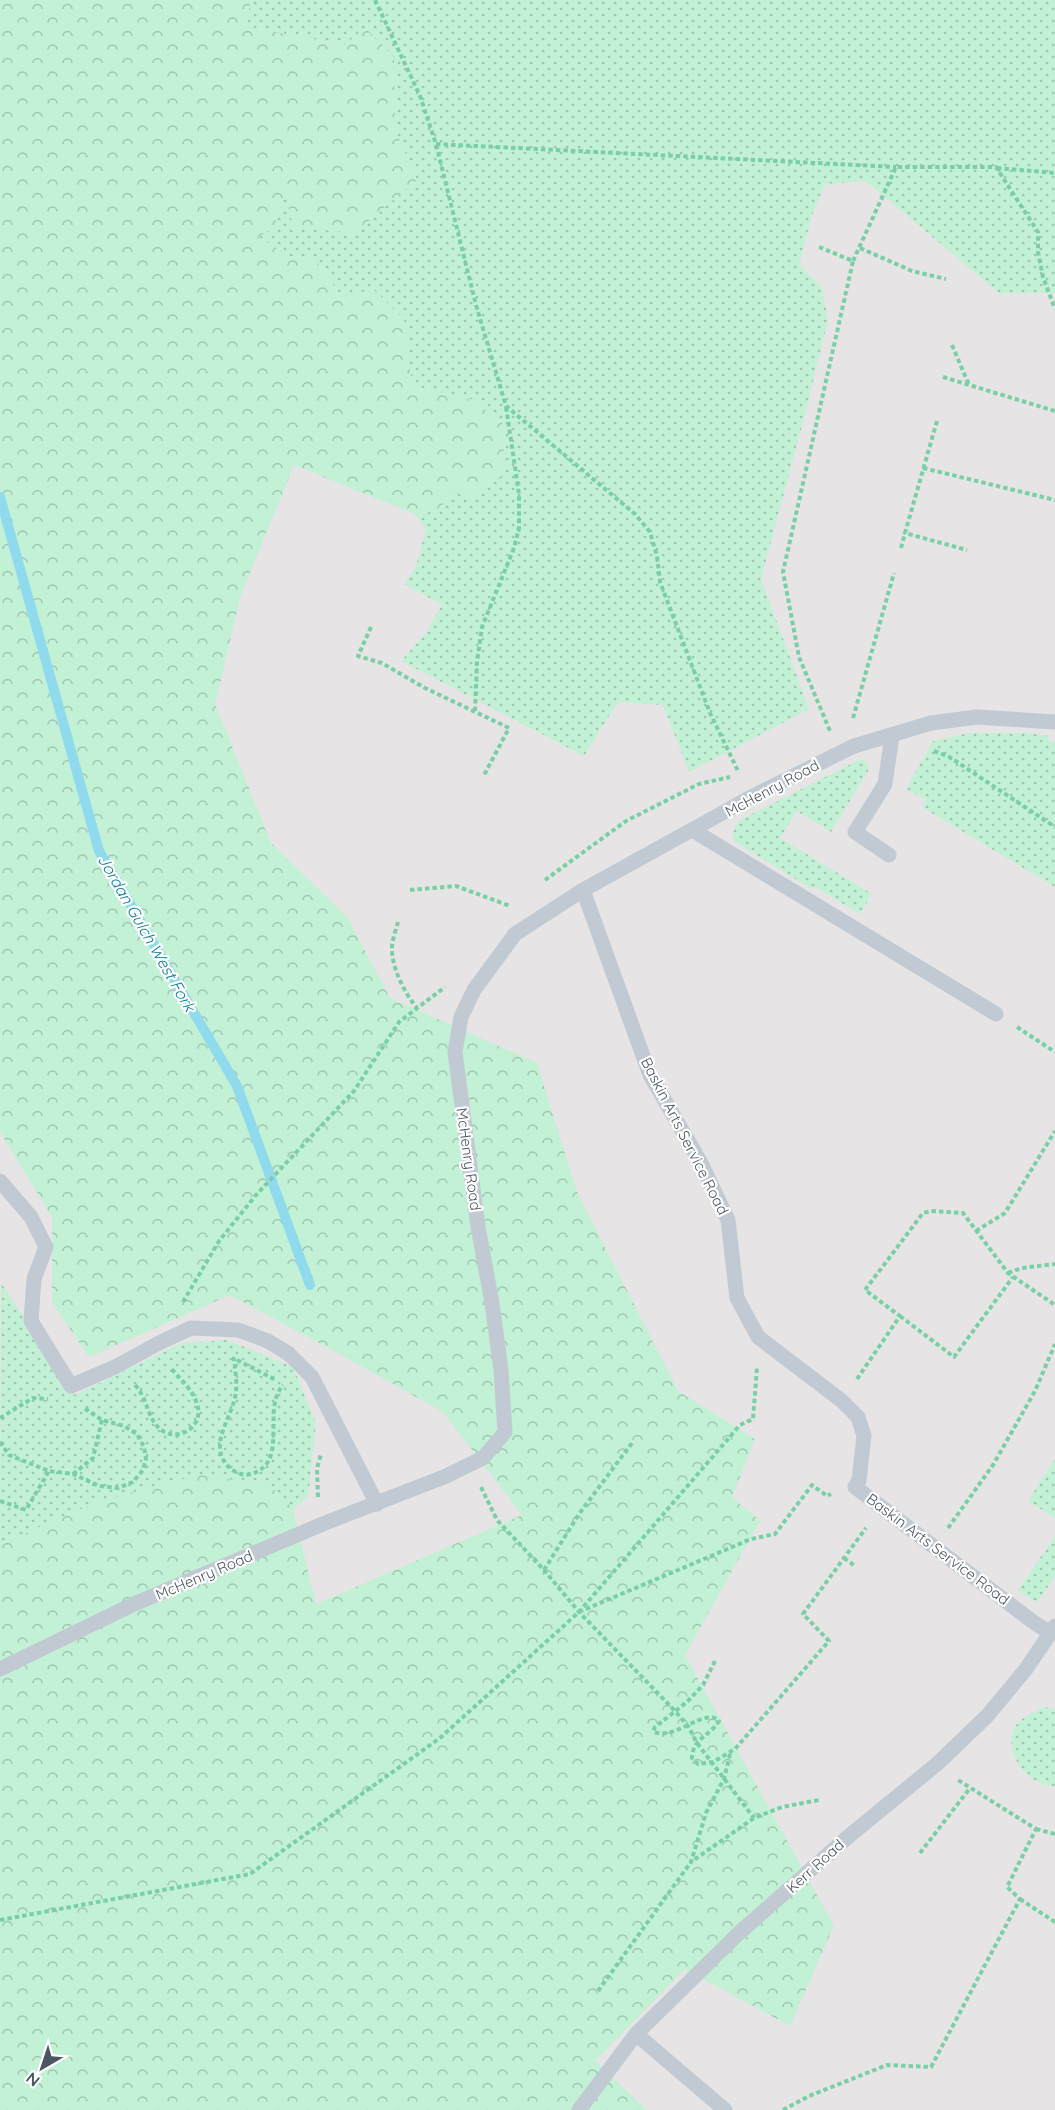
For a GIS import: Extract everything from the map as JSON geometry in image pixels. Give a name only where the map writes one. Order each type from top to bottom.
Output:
[{"type":"lane","name":"McHenry Road","points":[[0,1669],[134,1604],[470,1465],[483,1458],[505,1432],[501,1371],[492,1303],[478,1227],[455,1052],[460,1017],[474,990],[515,934],[583,890],[694,831],[753,796],[854,746],[931,723],[977,717],[1055,722]]},
{"type":"lane","points":[[889,855],[855,832],[885,784],[892,736]]},
{"type":"lane","points":[[694,831],[996,1014]]},
{"type":"lane","name":"Baskin Arts Service Road","points":[[583,890],[650,1075],[701,1163],[728,1220],[737,1298],[759,1337],[842,1401],[858,1417],[864,1436],[859,1480],[855,1487],[933,1548],[1053,1629]]},
{"type":"lane","points":[[0,1181],[31,1216],[46,1247],[34,1279],[31,1321],[71,1386],[115,1367],[191,1328],[238,1330],[268,1341],[289,1354],[312,1377],[377,1504]]},
{"type":"lane","name":"Kerr Road","points":[[579,2110],[636,2034],[739,1933],[849,1836],[937,1764],[987,1716],[1026,1669],[1053,1629]]},
{"type":"lane","points":[[636,2034],[725,2110]]},
{"type":"path","points":[[375,0],[420,96],[436,144],[476,305],[506,406],[519,494],[519,528],[514,548],[482,627],[477,662],[475,711]]},
{"type":"path","points":[[436,144],[896,167],[996,168],[1055,173]]},
{"type":"path","points":[[834,755],[830,727],[799,657],[783,572],[853,261],[896,167]]},
{"type":"path","points":[[996,168],[1038,232],[1038,252],[1043,277],[1055,309]]},
{"type":"path","points":[[819,247],[853,261]]},
{"type":"path","points":[[860,248],[912,271],[946,279]]},
{"type":"path","points":[[952,345],[969,386]]},
{"type":"path","points":[[943,377],[1055,411]]},
{"type":"path","points":[[506,406],[635,514],[650,532],[657,556],[660,582],[710,713],[740,774],[699,784],[626,821],[536,887]]},
{"type":"path","points":[[901,548],[937,421]]},
{"type":"path","points":[[923,468],[1055,500]]},
{"type":"path","points":[[905,533],[967,550]]},
{"type":"path","points":[[855,725],[853,717],[894,573]]},
{"type":"path","points":[[371,627],[358,656],[382,663],[425,688],[509,728],[483,777]]},
{"type":"path","points":[[892,736],[948,756],[1055,827]]},
{"type":"path","points":[[410,890],[456,886],[509,906],[518,900]]},
{"type":"path","points":[[398,922],[392,944],[393,960],[402,983],[417,1008]]},
{"type":"path","points":[[178,1312],[219,1241],[256,1195],[354,1091],[399,1022],[452,981]]},
{"type":"path","points":[[996,1014],[1055,1052]]},
{"type":"path","points":[[976,1231],[1005,1213],[1055,1131]]},
{"type":"path","points":[[1013,1278],[954,1357],[865,1290],[923,1213],[931,1211],[963,1213],[1008,1273],[1055,1305]]},
{"type":"path","points":[[1008,1273],[1055,1264]]},
{"type":"path","points":[[842,1401],[900,1316]]},
{"type":"path","points":[[0,1920],[250,1874],[440,1738],[579,1612],[740,1425],[753,1419],[759,1337]]},
{"type":"path","points":[[933,1548],[993,1465],[1035,1391],[1055,1344]]},
{"type":"path","points":[[223,1358],[234,1359],[284,1384],[277,1392],[273,1404],[273,1445],[269,1461],[261,1471],[247,1475],[234,1472],[224,1463],[218,1451],[236,1392],[234,1359]]},
{"type":"path","points":[[115,1367],[143,1394],[153,1421],[161,1430],[171,1435],[183,1434],[192,1428],[199,1418],[198,1406],[194,1396],[168,1364]]},
{"type":"path","points":[[0,1418],[33,1398],[51,1399]]},
{"type":"path","points":[[0,1442],[9,1455],[49,1471],[73,1474],[99,1486],[118,1488],[133,1482],[142,1470],[146,1459],[144,1447],[137,1434],[124,1426],[102,1420],[78,1405]]},
{"type":"path","points":[[73,1474],[93,1458],[102,1420]]},
{"type":"path","points":[[544,1570],[579,1514],[632,1443]]},
{"type":"path","points":[[317,1501],[317,1468],[322,1449]]},
{"type":"path","points":[[470,1465],[497,1520],[544,1570],[579,1612],[688,1726],[697,1743],[754,1818]]},
{"type":"path","points":[[0,1501],[26,1510],[49,1471]]},
{"type":"path","points":[[579,1612],[751,1539],[776,1534],[812,1485],[827,1496],[855,1487]]},
{"type":"path","points":[[715,1661],[703,1685],[687,1702],[655,1726],[653,1731],[657,1734],[664,1734],[713,1717],[719,1721],[692,1750],[692,1758],[698,1764],[713,1762],[730,1754],[754,1730],[829,1641],[803,1614],[881,1508]]},
{"type":"path","points":[[844,1558],[855,1566]]},
{"type":"path","points":[[691,1862],[706,1812],[724,1779],[730,1754]]},
{"type":"path","points":[[937,1764],[1035,1829],[1055,1834]]},
{"type":"path","points":[[920,1853],[970,1788]]},
{"type":"path","points":[[598,1990],[691,1862],[754,1818],[782,1807],[819,1800]]},
{"type":"path","points":[[1035,1829],[1007,1887],[1020,1899],[1055,1922]]},
{"type":"path","points":[[783,2110],[809,2096],[887,2065],[931,2067],[1020,1899]]},
{"type":"shaded area","points":[[0,0],[1055,0],[1055,2110],[0,2110]]},
{"type":"green space","points":[[0,0],[252,0],[244,26],[344,45],[365,28],[394,57],[395,130],[417,180],[354,233],[293,227],[285,192],[274,227],[258,237],[290,256],[316,261],[342,297],[373,289],[404,319],[412,386],[474,400],[504,425],[503,476],[472,498],[457,488],[437,511],[415,514],[294,465],[241,595],[215,704],[271,843],[347,917],[390,998],[537,1063],[577,1192],[678,1391],[755,1439],[732,1497],[760,1521],[685,1655],[834,1926],[790,2026],[685,1969],[595,2061],[647,2110],[0,2110],[0,1544],[103,1500],[199,1475],[270,1485],[293,1509],[316,1604],[522,1515],[443,1412],[230,1295],[89,1357],[52,1302],[52,1217],[0,1132]]},
{"type":"green space","points":[[252,0],[1055,0],[1055,293],[999,293],[866,181],[825,184],[812,215],[799,265],[822,288],[828,320],[761,579],[809,709],[689,772],[663,705],[618,702],[584,756],[401,661],[426,633],[442,605],[405,584],[416,566],[426,529],[415,514],[437,511],[457,488],[474,400],[412,386],[404,319],[342,297],[316,261],[290,256],[257,237],[285,190],[417,180],[395,130],[394,57],[345,45],[243,26]]},
{"type":"green space","points":[[969,733],[1029,733],[1049,736],[1049,741],[1054,743],[1055,740],[1055,887],[922,807],[926,800],[906,789],[933,741]]},
{"type":"green space","points":[[859,760],[864,760],[868,764],[868,771],[831,832],[797,811],[780,838],[872,894],[860,914],[817,888],[810,888],[734,841],[733,836],[740,820]]},
{"type":"green space","points":[[1,1283],[75,1395],[182,1343],[227,1340],[293,1367],[316,1423],[308,1497],[293,1509],[270,1485],[103,1500],[0,1544]]},
{"type":"green space","points":[[1055,1459],[1055,1518],[1028,1501]]},
{"type":"green space","points":[[1055,1536],[1055,1576],[1037,1603],[1018,1590]]},
{"type":"green space","points":[[1044,1707],[1055,1709],[1055,1786],[1036,1781],[1028,1775],[1021,1768],[1012,1749],[1016,1725]]},
{"type":"waterway","name":"Jordan Gulch West Fork","points":[[0,497],[99,851],[237,1086],[310,1285]]}]
